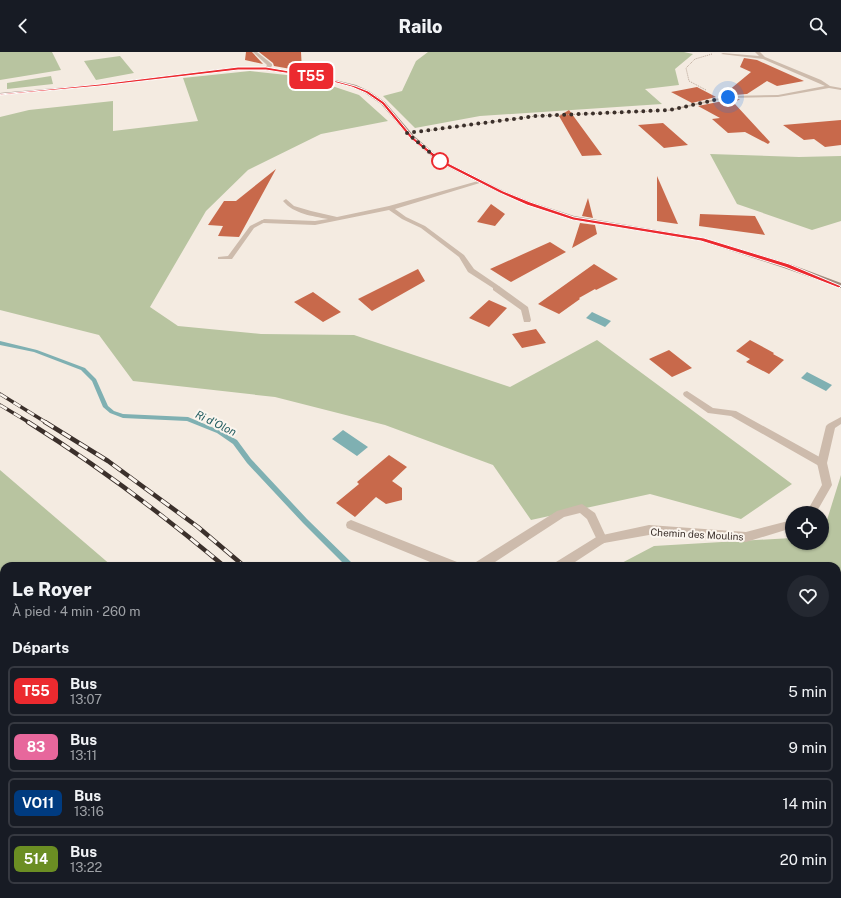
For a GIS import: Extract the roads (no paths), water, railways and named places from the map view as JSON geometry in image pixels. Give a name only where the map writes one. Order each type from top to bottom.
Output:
[{"type":"main road","points":[[0,94],[100,85],[238,68],[266,68],[318,77],[354,86],[367,92],[383,103],[407,133],[440,161],[480,182],[529,204],[573,218],[702,239],[787,266],[841,286]]},
{"type":"street","points":[[255,52],[270,65],[266,68]]},
{"type":"street","points":[[757,52],[764,58]]},
{"type":"street","points":[[723,54],[764,58],[819,81],[829,87]]},
{"type":"street","points":[[670,110],[728,97],[778,96],[829,87],[841,89]]},
{"type":"street","points":[[220,258],[230,258],[252,227],[264,221],[314,224],[390,208],[480,182]]},
{"type":"street","points":[[286,201],[292,207],[337,219]]},
{"type":"street","points":[[390,208],[404,218],[423,227],[462,256],[471,270],[525,309],[527,320]]},
{"type":"street","points":[[687,394],[711,411],[733,413],[822,462]]},
{"type":"street","points":[[816,506],[827,485],[822,462],[831,426],[841,420]]},
{"type":"street","points":[[486,562],[561,514],[582,508],[591,516],[602,539]]},
{"type":"street","points":[[351,525],[443,562]]},
{"type":"street","name":"Chemin des Moulins","points":[[566,562],[602,539],[649,530],[746,537],[785,526]]},
{"type":"water","points":[[592,312],[611,321],[605,327],[586,318]]},
{"type":"water","points":[[807,372],[832,385],[826,391],[801,378]]},
{"type":"water","points":[[343,430],[368,447],[357,456],[332,439]]},
{"type":"waterway","name":"Ri d'Olon","points":[[0,343],[35,351],[83,369],[94,380],[106,407],[112,412],[123,416],[188,419],[219,432],[235,442],[249,461],[305,521],[347,562]]},
{"type":"railway","points":[[0,394],[47,423]]},
{"type":"railway","points":[[0,405],[30,423]]},
{"type":"railway","points":[[28,422],[79,455],[129,491],[219,562]]},
{"type":"railway","points":[[45,422],[108,461],[198,527],[239,562]]}]
